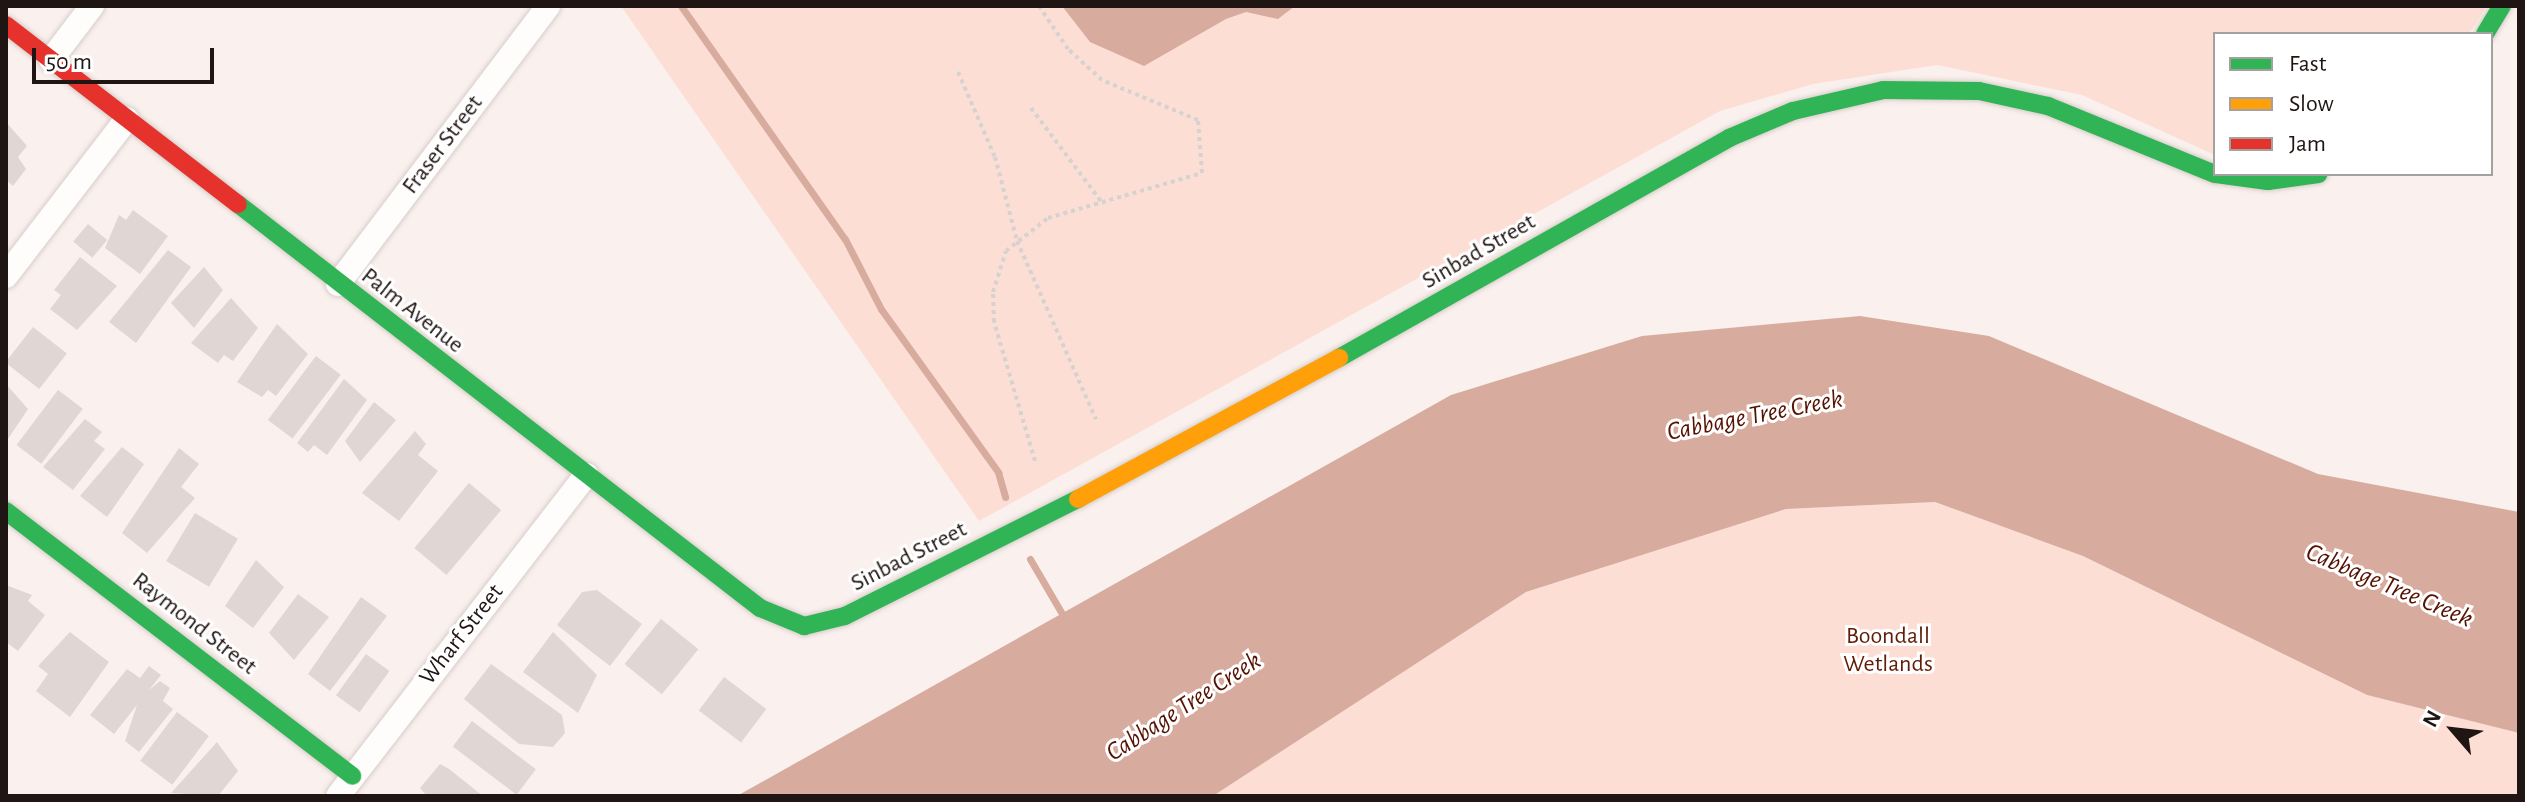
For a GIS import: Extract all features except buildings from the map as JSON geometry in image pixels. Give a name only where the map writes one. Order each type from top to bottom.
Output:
[{"type":"street","points":[[51,60],[92,6]]},
{"type":"street","name":"Fraser Street","points":[[338,284],[548,6]]},
{"type":"street","points":[[2486,32],[2502,6]]},
{"type":"street","name":"Palm Avenue","points":[[6,25],[760,608],[795,625]]},
{"type":"street","name":"Sinbad Street","points":[[795,625],[845,616],[1161,458],[1729,138],[1793,111],[1883,90],[1979,91],[2048,106],[2213,173]]},
{"type":"street","points":[[6,276],[127,119]]},
{"type":"street","name":"Sinbad Street","points":[[2231,176],[2268,181],[2304,176]]},
{"type":"street","name":"Wharf Street","points":[[345,786],[586,475]]},
{"type":"street","name":"Raymond Street","points":[[6,511],[345,786]]},
{"type":"path","points":[[1035,461],[994,322],[998,268],[1017,241],[1048,218],[1202,173],[1201,129],[1190,113],[1102,80],[1068,49],[1039,6]]},
{"type":"path","points":[[958,72],[995,157],[1017,241],[1096,419]]},
{"type":"path","points":[[1031,108],[1103,204]]},
{"type":"green space","points":[[621,6],[2487,6],[2470,32],[2213,32],[2213,154],[2082,95],[1937,65],[1813,84],[1720,111],[979,521]]},
{"type":"green space","name":"Boondall Wetlands","points":[[1935,502],[2083,556],[2367,695],[2519,733],[2519,796],[1213,796],[1526,592],[1786,509]]},
{"type":"water","points":[[1062,6],[1295,6],[1278,19],[1246,12],[1226,19],[1144,66],[1090,42]]},
{"type":"water","name":"Cabbage Tree Creek","points":[[1860,316],[1989,336],[2318,474],[2519,512],[2519,733],[2367,695],[2083,556],[1935,502],[1786,509],[1526,592],[1213,796],[737,796],[1451,395],[1642,336]]},
{"type":"waterway","points":[[681,6],[845,239],[881,309],[998,472],[1005,497]]},
{"type":"waterway","points":[[1030,559],[1065,619]]},
{"type":"traffic: fast","points":[[2486,32],[2502,6]]},
{"type":"traffic: fast","points":[[1339,358],[1729,138],[1793,111],[1883,90],[1979,91],[2048,106],[2213,173]]},
{"type":"traffic: fast","points":[[2231,176],[2268,181],[2304,176]]},
{"type":"traffic: fast","points":[[238,204],[760,608],[804,626],[845,616],[1078,499]]},
{"type":"traffic: fast","points":[[6,511],[352,776]]},
{"type":"traffic: slow","points":[[1078,499],[1339,358]]},
{"type":"traffic: jam","points":[[6,25],[238,204]]}]
